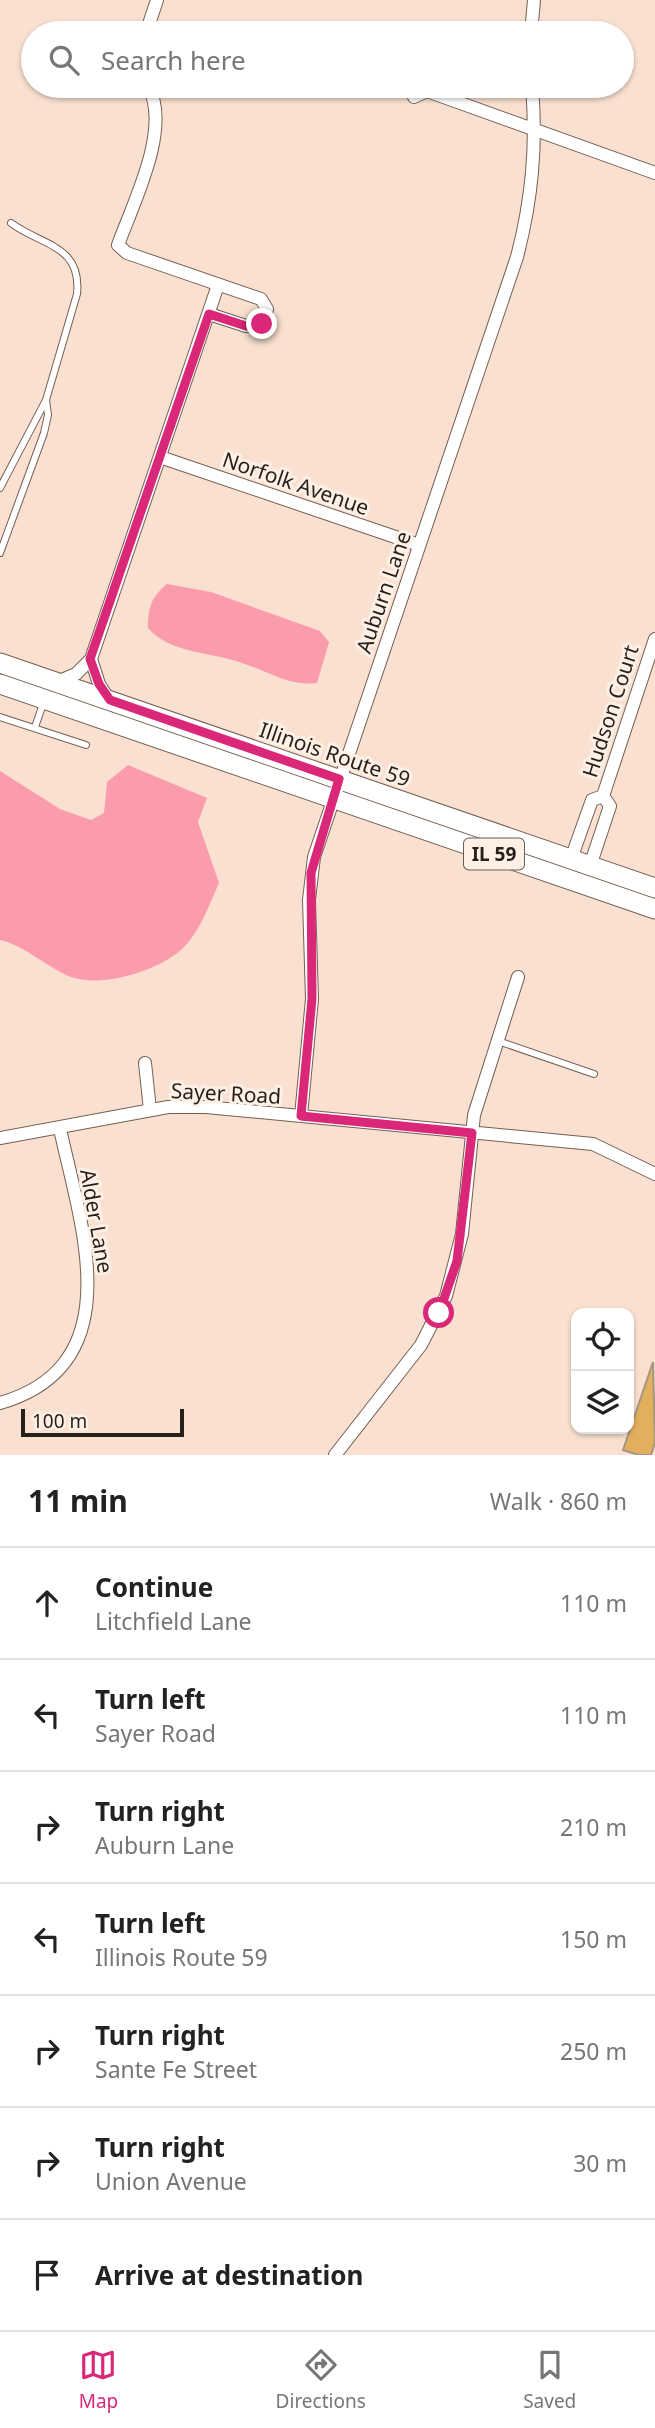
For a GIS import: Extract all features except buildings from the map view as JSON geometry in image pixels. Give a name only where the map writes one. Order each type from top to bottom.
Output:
[{"type":"main road","name":"Illinois Route 59","points":[[0,663],[655,888]]},
{"type":"main road","name":"Illinois Route 59","points":[[0,684],[655,909]]},
{"type":"street","points":[[150,21],[158,0]]},
{"type":"street","points":[[532,21],[534,0]]},
{"type":"street","points":[[155,98],[151,153],[118,246],[127,253],[261,299],[267,309],[262,324],[246,326],[209,314]]},
{"type":"street","points":[[446,98],[655,173]]},
{"type":"street","name":"Auburn Lane","points":[[301,1116],[312,999],[310,883],[314,857],[517,257],[531,196],[535,130],[533,98]]},
{"type":"street","points":[[56,682],[76,674],[90,659],[218,285]]},
{"type":"street","name":"Norfolk Avenue","points":[[160,457],[419,545]]},
{"type":"street","name":"Hudson Court","points":[[603,796],[655,639]]},
{"type":"street","points":[[90,659],[99,684],[110,700]]},
{"type":"street","name":"Hudson Court","points":[[580,862],[610,807],[603,796]]},
{"type":"street","name":"Hudson Court","points":[[580,862],[592,800],[603,796]]},
{"type":"street","points":[[335,1455],[421,1345],[446,1296],[462,1234],[472,1133],[518,977]]},
{"type":"street","points":[[145,1063],[150,1110]]},
{"type":"street","name":"Sayer Road","points":[[0,1138],[60,1129],[150,1110],[206,1107],[593,1144],[655,1174]]},
{"type":"street","name":"Alder Lane","points":[[0,1403],[33,1392],[50,1379],[63,1364],[79,1334],[88,1292],[88,1263],[60,1129]]},
{"type":"lane","points":[[0,488],[46,400],[78,294],[79,278],[69,256],[10,223]]},
{"type":"lane","points":[[0,553],[44,433],[48,415],[46,400]]},
{"type":"lane","points":[[35,727],[44,699]]},
{"type":"lane","points":[[0,717],[86,746]]},
{"type":"lane","points":[[498,1041],[594,1074]]},
{"type":"shaded area","points":[[167,584],[211,592],[320,631],[329,642],[317,683],[296,683],[239,662],[178,647],[157,636],[148,628],[150,609],[154,598]]},
{"type":"shaded area","points":[[128,765],[207,798],[198,822],[219,883],[194,935],[172,957],[145,970],[114,979],[84,980],[71,977],[17,946],[0,940],[0,771],[60,809],[91,820],[104,813],[107,782]]},
{"type":"route","points":[[262,324],[246,326],[209,314],[90,659],[99,684],[110,700],[339,779],[311,873],[309,900],[312,999],[301,1116],[472,1133],[462,1234],[453,1277],[439,1313]]}]
